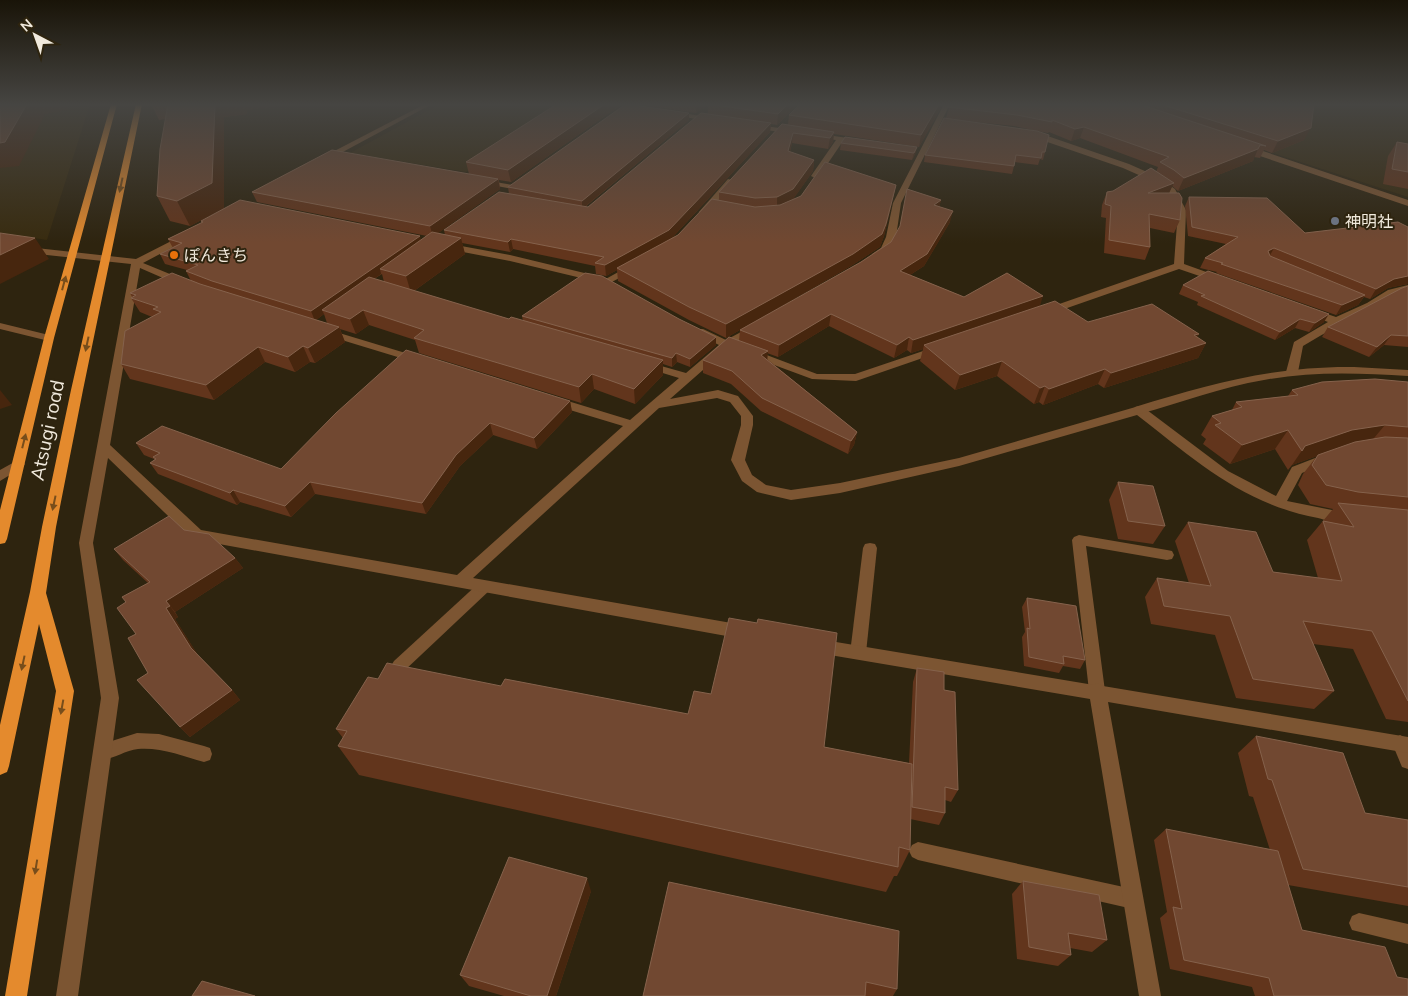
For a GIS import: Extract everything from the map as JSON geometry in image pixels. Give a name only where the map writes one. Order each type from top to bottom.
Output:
[{"type":"highway","name":"Atsugi road","points":[[0,539],[49,338],[101,150]]},
{"type":"highway","name":"Atsugi road","points":[[2,758],[38,592],[49,527],[77,390],[129,150]]},
{"type":"highway","points":[[16,996],[65,691],[38,592]]},
{"type":"street","points":[[317,163],[339,150]]},
{"type":"street","points":[[813,180],[833,150]]},
{"type":"street","points":[[870,260],[885,250],[891,237],[897,203],[920,150]]},
{"type":"street","points":[[1082,150],[1153,178],[1172,191],[1182,210],[1180,266]]},
{"type":"street","points":[[1252,150],[1408,202]]},
{"type":"street","points":[[332,154],[346,156]]},
{"type":"street","points":[[697,219],[713,207],[740,172]]},
{"type":"street","points":[[473,180],[509,190],[521,182]]},
{"type":"street","points":[[133,262],[195,231]]},
{"type":"street","points":[[441,239],[434,244],[510,258],[611,284],[641,263]]},
{"type":"street","points":[[0,247],[133,262],[195,288]]},
{"type":"street","points":[[67,996],[110,698],[86,543],[133,262]]},
{"type":"street","points":[[1032,317],[1180,266],[1235,285]]},
{"type":"street","points":[[1292,372],[1298,344],[1367,303],[1392,292],[1408,288]]},
{"type":"street","points":[[1299,308],[1336,321]]},
{"type":"street","points":[[459,582],[632,425],[726,344],[769,319]]},
{"type":"street","points":[[323,323],[315,328],[427,362]]},
{"type":"street","points":[[0,326],[49,338]]},
{"type":"street","points":[[692,328],[726,344],[816,377],[856,378],[949,346]]},
{"type":"street","points":[[641,363],[688,377]]},
{"type":"street","points":[[656,405],[718,394],[734,399],[747,416],[747,425],[738,460],[747,478],[762,489],[791,495],[840,488],[959,462],[1218,386],[1265,375],[1330,369],[1408,373]]},
{"type":"street","points":[[539,396],[632,425]]},
{"type":"street","points":[[1139,410],[1234,481],[1278,503],[1324,515],[1363,520]]},
{"type":"street","points":[[103,446],[197,535],[760,636]]},
{"type":"street","points":[[1278,503],[1297,470],[1337,454]]},
{"type":"street","points":[[0,476],[18,464]]},
{"type":"street","points":[[799,642],[1404,744]]},
{"type":"street","points":[[1097,691],[1150,996]]},
{"type":"lane","points":[[1097,691],[1078,540],[1167,555]]},
{"type":"lane","points":[[858,653],[870,548]]},
{"type":"lane","points":[[399,666],[485,586]]},
{"type":"lane","points":[[102,752],[137,741],[158,742],[204,754]]},
{"type":"lane","points":[[1404,744],[1408,761]]},
{"type":"lane","points":[[918,851],[1133,899]]},
{"type":"lane","points":[[1359,923],[1408,934]]},
{"type":"shaded area","points":[[0,150],[75,150],[47,240],[0,233]]},
{"type":"shaded area","points":[[355,150],[499,150],[466,172],[350,153]]},
{"type":"shaded area","points":[[1265,150],[1408,150],[1408,197]]},
{"type":"building","points":[[160,150],[213,150],[212,183],[177,201],[157,196]]},
{"type":"building","points":[[331,150],[498,179],[430,226],[252,192]]},
{"type":"building","points":[[484,150],[537,150],[508,170],[466,162]]},
{"type":"building","points":[[560,150],[643,150],[582,201],[508,187]]},
{"type":"building","points":[[656,150],[745,150],[669,230],[605,265],[595,263],[604,257],[511,239],[508,242],[444,230],[499,192],[588,207]]},
{"type":"building","points":[[757,150],[788,150],[814,160],[793,189],[777,197],[755,198],[719,192]]},
{"type":"building","points":[[896,150],[915,150],[914,153]]},
{"type":"building","points":[[927,150],[1045,150],[1042,152],[1041,158],[1016,155],[1014,166],[925,155]]},
{"type":"building","points":[[1151,150],[1254,150],[1184,178],[1160,162],[1169,157]]},
{"type":"building","points":[[1395,150],[1408,150],[1408,172],[1392,169]]},
{"type":"building","points":[[825,162],[896,185],[882,234],[853,254],[726,324],[689,307],[617,268],[678,235],[712,199],[755,207],[780,205],[801,196]]},
{"type":"building","points":[[1151,168],[1174,183],[1148,193],[1179,193],[1182,198],[1180,220],[1149,214],[1150,247],[1109,240],[1111,206],[1105,204],[1107,192],[1113,191]]},
{"type":"building","points":[[907,189],[941,200],[934,205],[953,211],[927,254],[900,271],[964,297],[1007,273],[1043,296],[913,340],[909,337],[897,345],[831,314],[779,345],[740,330],[861,262],[891,242],[900,226]]},
{"type":"building","points":[[1189,197],[1267,198],[1305,233],[1398,222],[1408,227],[1408,276],[1394,279],[1376,289],[1274,248],[1268,251],[1270,256],[1365,295],[1342,305],[1221,264],[1223,263],[1205,258],[1238,237],[1192,227]]},
{"type":"building","points":[[240,200],[420,236],[311,311],[212,281],[186,271],[198,265],[160,254],[182,243],[168,239],[203,222],[201,221]]},
{"type":"building","points":[[432,232],[461,238],[406,276],[380,269]]},
{"type":"building","points":[[0,233],[35,238],[0,255]]},
{"type":"building","points":[[1208,271],[1329,314],[1315,323],[1300,319],[1280,332],[1201,296],[1205,295],[1183,285]]},
{"type":"building","points":[[172,273],[200,284],[339,327],[308,348],[303,346],[288,357],[258,347],[206,385],[121,364],[125,331],[161,312],[153,309],[158,307],[131,298],[136,295],[130,293]]},
{"type":"building","points":[[585,273],[602,276],[679,319],[716,337],[690,359],[676,353],[672,358],[522,316]]},
{"type":"building","points":[[369,277],[509,319],[511,317],[663,360],[634,389],[592,374],[579,387],[414,338],[424,330],[363,310],[350,319],[322,310]]},
{"type":"building","points":[[1408,286],[1408,336],[1391,335],[1377,347],[1328,327],[1402,288]]},
{"type":"building","points":[[1055,301],[1088,322],[1152,304],[1199,334],[1194,335],[1206,343],[1111,373],[1105,369],[1049,389],[1045,386],[1040,388],[1002,361],[960,375],[924,345]]},
{"type":"building","points":[[729,337],[768,351],[761,355],[857,432],[851,441],[762,398],[732,371],[703,360]]},
{"type":"building","points":[[406,350],[570,401],[534,438],[490,423],[456,455],[422,503],[310,482],[285,506],[233,490],[230,493],[150,463],[156,459],[153,457],[160,453],[136,443],[162,426],[281,469],[336,413]]},
{"type":"building","points":[[1375,379],[1408,382],[1408,427],[1385,425],[1352,430],[1305,446],[1302,451],[1288,430],[1242,445],[1215,425],[1221,423],[1212,416],[1242,407],[1236,402],[1298,395],[1292,390],[1322,382]]},
{"type":"building","points":[[1385,437],[1408,438],[1408,497],[1358,492],[1326,485],[1312,465],[1318,455],[1355,442]]},
{"type":"building","points":[[1118,482],[1153,486],[1165,526],[1128,521]]},
{"type":"building","points":[[1338,503],[1408,510],[1408,701],[1372,631],[1303,621],[1334,691],[1253,679],[1230,616],[1164,606],[1157,578],[1211,586],[1188,522],[1256,532],[1273,572],[1342,581],[1323,521],[1354,527]]},
{"type":"building","points":[[169,516],[184,530],[209,534],[235,558],[166,601],[170,606],[166,608],[191,648],[232,690],[180,727],[137,680],[148,673],[128,638],[136,634],[117,608],[126,602],[122,597],[150,582],[114,549]]},
{"type":"building","points":[[1027,598],[1076,606],[1085,660],[1063,656],[1064,664],[1029,657],[1027,628],[1030,629]]},
{"type":"building","points":[[729,618],[757,623],[758,619],[837,633],[824,747],[912,764],[910,850],[899,847],[898,867],[338,746],[347,731],[336,729],[368,677],[378,679],[387,663],[501,686],[505,679],[688,714],[694,691],[711,694]]},
{"type":"building","points":[[917,668],[944,672],[944,690],[955,692],[958,790],[945,787],[945,813],[912,807]]},
{"type":"building","points":[[1256,736],[1343,753],[1365,813],[1408,820],[1408,887],[1303,869],[1272,780],[1268,779]]},
{"type":"building","points":[[1166,829],[1278,851],[1302,930],[1385,947],[1397,977],[1408,979],[1408,996],[1274,996],[1269,978],[1184,960],[1173,907],[1182,909]]},
{"type":"building","points":[[509,857],[587,878],[547,996],[531,996],[460,975]]},
{"type":"building","points":[[1023,881],[1099,895],[1107,940],[1068,933],[1071,955],[1029,947]]},
{"type":"building","points":[[669,882],[899,931],[897,989],[866,982],[865,996],[643,996]]},
{"type":"building","points":[[202,981],[255,996],[192,996]]},
{"type":"place","name":"神明社","points":[[1335,221]]},
{"type":"place","name":"ぽんきち","points":[[174,255]]}]
